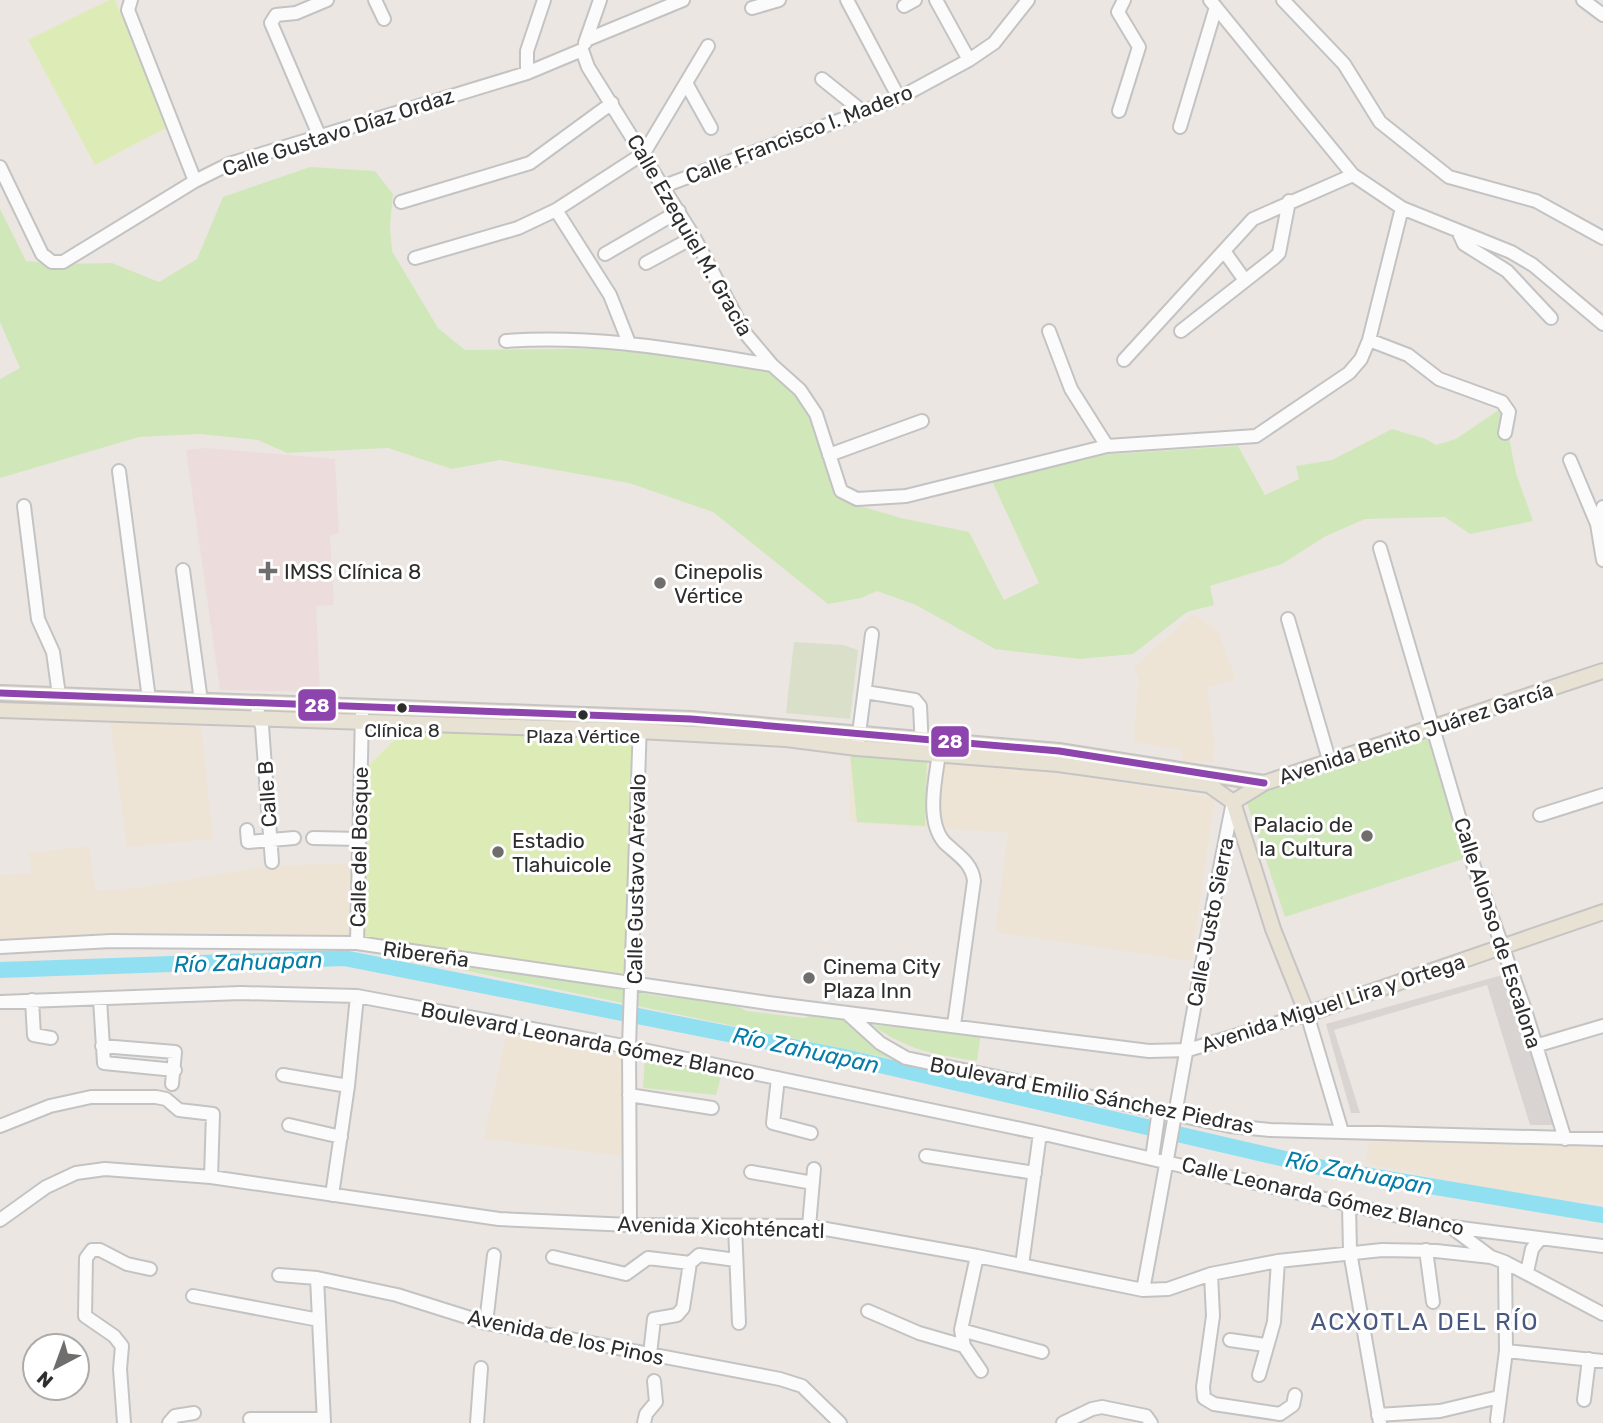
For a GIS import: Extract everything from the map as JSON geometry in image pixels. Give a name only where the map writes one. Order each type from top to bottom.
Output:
[{"type":"main road","name":"Avenida Benito Juárez García","points":[[1233,802],[1264,783],[1603,671]]},
{"type":"main road","points":[[0,693],[201,701],[261,713]]},
{"type":"main road","points":[[0,710],[362,715],[782,726],[858,742],[1059,757],[1264,783]]},
{"type":"main road","points":[[922,747],[939,754],[1059,757],[1209,786],[1233,802],[1273,929],[1307,1014]]},
{"type":"main road","name":"Avenida Miguel Lira y Ortega","points":[[1307,1014],[1603,912]]},
{"type":"street","points":[[131,0],[128,10],[195,181]]},
{"type":"street","points":[[318,135],[271,23],[272,18],[281,13],[296,13],[327,0]]},
{"type":"street","points":[[374,0],[384,19]]},
{"type":"street","points":[[527,73],[527,51],[544,0]]},
{"type":"street","points":[[584,45],[600,0]]},
{"type":"street","name":"Calle Gustavo Díaz Ordaz","points":[[0,167],[42,254],[52,262],[63,262],[195,181],[254,155],[527,73],[683,0]]},
{"type":"street","points":[[752,8],[779,0]]},
{"type":"street","points":[[847,0],[899,97]]},
{"type":"street","points":[[936,0],[969,60]]},
{"type":"street","name":"Calle Francisco I. Madero","points":[[664,186],[899,97],[969,60],[993,43],[1028,0]]},
{"type":"street","points":[[1119,111],[1139,47],[1118,12],[1124,0]]},
{"type":"street","points":[[1583,0],[1603,15]]},
{"type":"street","points":[[1290,2],[1344,64],[1380,122],[1439,170],[1458,180],[1536,201],[1603,238]]},
{"type":"street","points":[[1180,127],[1213,4]]},
{"type":"street","points":[[1213,4],[1353,175],[1402,208],[1511,252],[1533,265],[1603,324]]},
{"type":"street","name":"Calle Ezequiel M. Gracía","points":[[584,45],[588,67],[679,211],[745,333],[772,365],[800,390],[816,414],[841,491],[857,499],[906,496],[1107,446],[1256,436],[1349,373],[1361,359],[1369,340],[1402,208]]},
{"type":"street","points":[[415,258],[518,228],[556,210],[644,153],[708,46]]},
{"type":"street","points":[[822,79],[862,111]]},
{"type":"street","points":[[686,83],[711,128]]},
{"type":"street","points":[[401,202],[530,163],[612,103]]},
{"type":"street","points":[[1124,360],[1253,219],[1353,175]]},
{"type":"street","points":[[1181,331],[1279,253],[1289,201]]},
{"type":"street","points":[[556,210],[610,295],[629,343]]},
{"type":"street","points":[[606,254],[679,211]]},
{"type":"street","points":[[1458,231],[1464,244],[1507,271],[1551,318]]},
{"type":"street","points":[[646,263],[694,237]]},
{"type":"street","points":[[1224,251],[1244,279]]},
{"type":"street","points":[[1049,331],[1070,389],[1107,446]]},
{"type":"street","points":[[506,341],[534,339],[629,343],[772,365]]},
{"type":"street","points":[[1369,340],[1408,355],[1439,379],[1502,402],[1509,411],[1505,433]]},
{"type":"street","points":[[829,455],[922,421]]},
{"type":"street","points":[[1570,460],[1597,524],[1603,560]]},
{"type":"street","points":[[119,471],[149,699]]},
{"type":"street","points":[[24,506],[38,619],[53,652],[59,695]]},
{"type":"street","points":[[1597,524],[1603,507]]},
{"type":"street","name":"Calle Alonso de Escalona","points":[[1380,548],[1431,727],[1565,1139]]},
{"type":"street","points":[[183,570],[201,701]]},
{"type":"street","points":[[1288,619],[1331,763]]},
{"type":"street","points":[[858,742],[872,634]]},
{"type":"street","points":[[865,692],[915,701],[920,706],[922,747]]},
{"type":"street","name":"Calle B","points":[[261,713],[272,862]]},
{"type":"street","name":"Calle del Bosque","points":[[357,943],[362,715]]},
{"type":"street","name":"Calle Gustavo Arévalo","points":[[630,1225],[629,1044],[633,999],[640,724]]},
{"type":"street","points":[[939,754],[934,822],[944,841],[973,872],[974,880],[954,1025]]},
{"type":"street","points":[[1540,815],[1603,795]]},
{"type":"street","name":"Calle Justo Sierra","points":[[1143,1290],[1188,1050],[1198,975],[1233,802]]},
{"type":"street","points":[[248,836],[294,838]]},
{"type":"street","points":[[313,838],[360,839]]},
{"type":"street","name":"Ribereña","points":[[0,947],[111,941],[357,943],[848,1014]]},
{"type":"street","name":"Boulevard Leonarda Gómez Blanco","points":[[0,1002],[241,993],[357,996],[629,1044],[1040,1133],[1168,1156]]},
{"type":"street","points":[[331,1195],[348,1086],[357,996]]},
{"type":"street","points":[[100,999],[104,1063],[175,1070]]},
{"type":"street","points":[[32,1000],[34,1035],[51,1038]]},
{"type":"street","name":"Avenida Miguel Lira y Ortega","points":[[848,1014],[954,1025],[1112,1048],[1188,1050],[1307,1014]]},
{"type":"street","name":"Boulevard Emilio Sánchez Piedras","points":[[848,1014],[880,1043],[906,1058],[1158,1115],[1230,1126],[1603,1139]]},
{"type":"street","points":[[1307,1014],[1342,1132]]},
{"type":"street","points":[[1535,1045],[1603,1026]]},
{"type":"street","points":[[102,1046],[172,1050],[176,1056],[172,1084]]},
{"type":"street","points":[[283,1074],[348,1086]]},
{"type":"street","points":[[778,1078],[773,1123],[811,1133]]},
{"type":"street","points":[[629,1095],[712,1108]]},
{"type":"street","points":[[0,1126],[50,1106],[91,1097],[166,1099],[179,1110],[213,1115],[211,1177]]},
{"type":"street","points":[[1153,1153],[1158,1115]]},
{"type":"street","points":[[289,1125],[341,1138]]},
{"type":"street","points":[[1022,1265],[1040,1133]]},
{"type":"street","points":[[926,1156],[1035,1173]]},
{"type":"street","name":"Calle Leonarda Gómez Blanco","points":[[1168,1156],[1437,1225],[1603,1246]]},
{"type":"street","name":"Avenida Xicohténcatl","points":[[0,1220],[46,1186],[76,1173],[106,1169],[211,1177],[499,1219],[630,1225],[809,1226],[978,1256],[1143,1290],[1168,1289],[1211,1274],[1278,1261],[1350,1252],[1431,1250],[1491,1256],[1527,1272],[1603,1314]]},
{"type":"street","points":[[751,1172],[813,1176],[809,1226]]},
{"type":"street","points":[[1349,1204],[1350,1252],[1377,1420],[1440,1411],[1499,1397]]},
{"type":"street","points":[[1433,1303],[1431,1250],[1437,1225]]},
{"type":"street","points":[[734,1226],[740,1323]]},
{"type":"street","points":[[1452,1228],[1491,1256]]},
{"type":"street","points":[[1527,1272],[1532,1249],[1540,1239]]},
{"type":"street","points":[[124,1423],[120,1369],[122,1346],[114,1336],[85,1316],[86,1258],[92,1250],[100,1250],[127,1264],[150,1269]]},
{"type":"street","points":[[486,1323],[495,1255]]},
{"type":"street","points":[[650,1354],[654,1319],[677,1315],[684,1308],[690,1263],[699,1255],[736,1260]]},
{"type":"street","points":[[978,1256],[961,1330],[964,1346],[981,1371]]},
{"type":"street","points":[[553,1257],[626,1274],[648,1258],[690,1263]]},
{"type":"street","points":[[1259,1375],[1265,1345],[1274,1322],[1278,1261]]},
{"type":"street","points":[[1497,1420],[1506,1351],[1505,1262]]},
{"type":"street","points":[[1211,1274],[1213,1317],[1203,1387],[1205,1398],[1214,1404],[1283,1419],[1293,1405],[1295,1395]]},
{"type":"street","name":"Avenida de los Pinos","points":[[279,1275],[317,1278],[397,1296],[486,1323],[780,1379],[802,1387],[840,1423]]},
{"type":"street","points":[[250,1419],[324,1421],[317,1278]]},
{"type":"street","points":[[193,1296],[319,1320]]},
{"type":"street","points":[[867,1311],[919,1333],[964,1346]]},
{"type":"street","points":[[961,1330],[1042,1352]]},
{"type":"street","points":[[1230,1340],[1265,1345]]},
{"type":"street","points":[[1506,1351],[1603,1361]]},
{"type":"street","points":[[1584,1400],[1589,1359]]},
{"type":"street","points":[[477,1423],[481,1368]]},
{"type":"street","points":[[644,1423],[646,1414],[656,1402],[654,1381]]},
{"type":"street","points":[[1063,1423],[1102,1407],[1148,1419]]},
{"type":"street","points":[[169,1423],[175,1416],[194,1413]]},
{"type":"shaded area","name":"IMSS Clínica 8","points":[[207,448],[335,459],[339,533],[330,536],[334,605],[316,606],[320,692],[220,690],[186,450]]},
{"type":"shaded area","points":[[1193,614],[1218,631],[1236,679],[1207,687],[1214,740],[1213,762],[1183,761],[1181,750],[1133,742],[1139,680],[1134,667]]},
{"type":"shaded area","points":[[110,722],[201,725],[213,839],[127,847]]},
{"type":"shaded area","points":[[850,753],[948,757],[1215,797],[1191,961],[995,932],[1008,833],[849,822]]},
{"type":"shaded area","points":[[89,846],[95,891],[137,888],[269,866],[352,863],[351,937],[222,936],[222,932],[156,933],[155,937],[140,938],[139,932],[0,940],[0,875],[31,873],[29,853]]},
{"type":"shaded area","points":[[1506,974],[1555,1125],[1530,1125],[1487,985],[1334,1030],[1360,1113],[1351,1113],[1326,1024]]},
{"type":"shaded area","points":[[507,1031],[623,1051],[621,1156],[484,1138]]},
{"type":"shaded area","points":[[1369,1141],[1603,1147],[1603,1203],[1538,1199],[1366,1163]]},
{"type":"green space","points":[[109,0],[115,0],[168,127],[95,165],[28,40]]},
{"type":"green space","points":[[310,167],[375,171],[393,194],[390,226],[392,251],[438,328],[465,350],[634,348],[770,370],[811,412],[832,486],[846,502],[901,518],[969,532],[1004,600],[1039,583],[991,479],[1081,456],[1238,446],[1265,495],[1299,479],[1296,466],[1332,460],[1392,429],[1426,439],[1436,445],[1456,439],[1503,407],[1516,473],[1533,521],[1470,534],[1445,517],[1365,519],[1326,536],[1282,564],[1210,586],[1214,605],[1187,612],[1133,654],[1080,659],[995,649],[916,605],[877,591],[861,598],[828,604],[713,512],[629,483],[500,460],[452,469],[388,448],[287,453],[258,440],[199,434],[139,437],[0,478],[0,379],[20,368],[0,322],[0,209],[26,261],[63,264],[112,263],[159,282],[197,259],[223,197]]},
{"type":"green space","points":[[794,642],[843,645],[858,650],[850,719],[786,713]]},
{"type":"green space","points":[[11,694],[217,704],[218,714],[12,707]]},
{"type":"green space","name":"Estadio Tlahuicole","points":[[405,730],[633,738],[626,977],[364,939],[369,765]]},
{"type":"green space","points":[[1429,737],[1469,857],[1285,917],[1245,797]]},
{"type":"green space","points":[[850,753],[927,757],[925,826],[857,822]]},
{"type":"green space","points":[[367,950],[448,960],[665,997],[727,1001],[747,1011],[804,1018],[816,1013],[840,1014],[893,1059]]},
{"type":"green space","points":[[871,1025],[981,1033],[977,1061],[922,1050],[898,1041]]},
{"type":"green space","points":[[645,1057],[722,1073],[716,1095],[643,1088]]},
{"type":"waterway","name":"Río Zahuapan","points":[[0,970],[344,958],[845,1057],[1328,1169],[1603,1215]]},
{"type":"transit line","name":"28","points":[[0,693],[691,719],[1059,751],[1264,783]]},
{"type":"place","name":"IMSS Clínica 8","points":[[268,571]]},
{"type":"place","name":"Cinepolis Vértice","points":[[660,583]]},
{"type":"place","name":"Clínica 8","points":[[402,708]]},
{"type":"place","name":"Plaza Vértice","points":[[583,715]]},
{"type":"place","name":"Palacio de la Cultura","points":[[1367,836]]},
{"type":"place","name":"Estadio Tlahuicole","points":[[498,852]]},
{"type":"place","name":"Cinema City Plaza Inn","points":[[809,978]]},
{"type":"district","name":"ACXOTLA DEL RÍO","points":[[1425,1322]]}]
